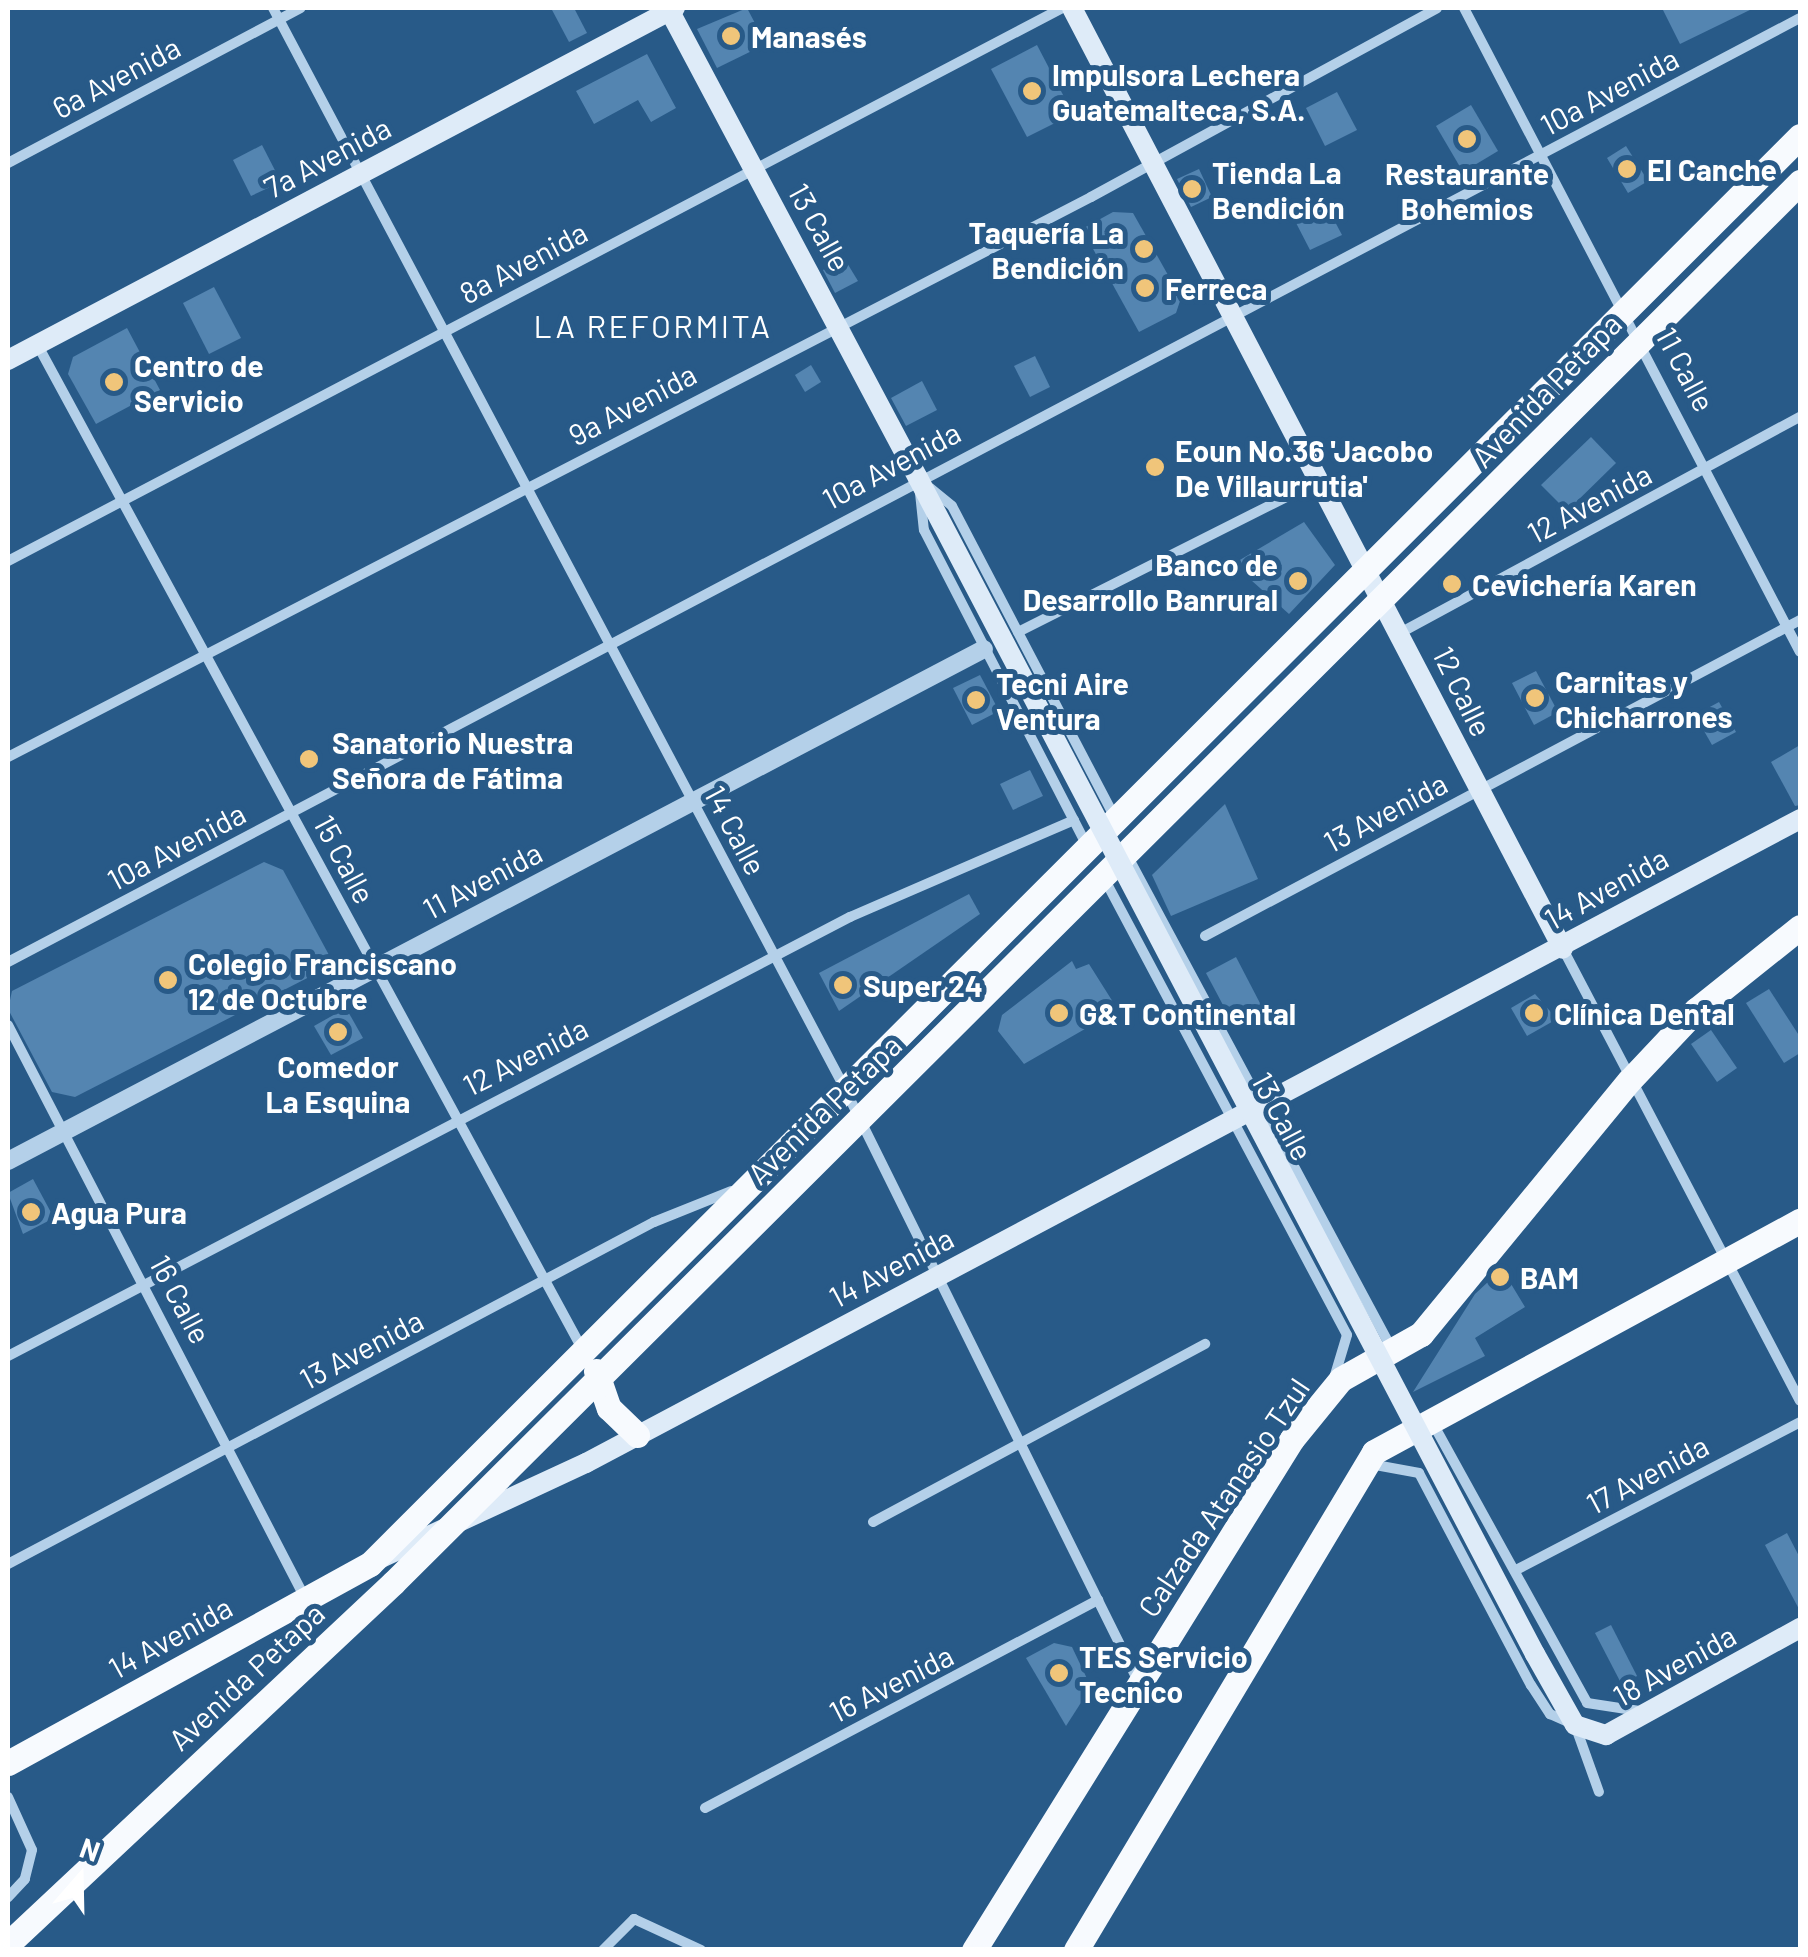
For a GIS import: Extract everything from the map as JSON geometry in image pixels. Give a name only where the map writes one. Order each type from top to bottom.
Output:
[{"type":"main road","name":"13 Calle","points":[[671,8],[1534,1654],[1575,1725]]},
{"type":"main road","name":"7a Avenida","points":[[8,360],[671,8]]},
{"type":"main road","name":"12 Calle","points":[[1072,8],[1231,318],[1368,570],[1478,791],[1564,948]]},
{"type":"main road","name":"Avenida Petapa","points":[[370,1564],[580,1345],[1368,570],[1800,136]]},
{"type":"main road","name":"Avenida Petapa","points":[[8,1944],[450,1526],[596,1372],[860,1121],[1800,182]]},
{"type":"main road","name":"14 Avenida","points":[[8,1762],[305,1598],[936,1281],[1230,1118],[1564,948],[1800,819]]},
{"type":"main road","name":"Calzada Atanasio Tzul","points":[[974,1950],[1140,1683],[1323,1402],[1349,1372],[1393,1352],[1442,1312],[1629,1082],[1696,1010],[1800,927]]},
{"type":"main road","points":[[1076,1950],[1364,1464],[1431,1419],[1800,1221]]},
{"type":"main road","points":[[596,1372],[609,1408],[636,1435]]},
{"type":"main road","name":"18 Avenida","points":[[1575,1725],[1606,1735],[1800,1628]]},
{"type":"street","name":"14 Calle","points":[[273,8],[843,1086],[936,1281],[1140,1683]]},
{"type":"street","name":"6a Avenida","points":[[8,163],[301,8]]},
{"type":"street","name":"8a Avenida","points":[[8,562],[1062,8]]},
{"type":"street","name":"9a Avenida","points":[[8,757],[1150,164],[1436,8]]},
{"type":"street","name":"11 Calle","points":[[1464,8],[1709,466],[1800,652]]},
{"type":"street","name":"10a Avenida","points":[[8,962],[918,478],[1800,18]]},
{"type":"street","name":"15 Calle","points":[[37,344],[580,1345]]},
{"type":"street","name":"12 Avenida","points":[[1400,632],[1800,416]]},
{"type":"street","name":"13 Calle","points":[[918,478],[952,506],[1114,816]]},
{"type":"street","name":"13 Calle","points":[[918,478],[924,530],[1086,846]]},
{"type":"street","points":[[1018,632],[1318,481]]},
{"type":"street","name":"13 Avenida","points":[[1206,936],[1800,620]]},
{"type":"street","name":"11 Avenida","points":[[8,1161],[690,798],[984,649]]},
{"type":"street","name":"12 Avenida","points":[[8,1356],[775,955],[961,862],[1074,820]]},
{"type":"street","name":"13 Calle","points":[[1127,856],[1393,1352]]},
{"type":"street","name":"13 Calle","points":[[1104,879],[1346,1336],[1323,1402]]},
{"type":"street","name":"12 Calle","points":[[1564,948],[1723,1263],[1800,1401]]},
{"type":"street","name":"16 Calle","points":[[8,1025],[230,1446],[305,1598]]},
{"type":"street","name":"13 Avenida","points":[[8,1564],[544,1280],[742,1187]]},
{"type":"street","points":[[874,1522],[1205,1344]]},
{"type":"street","points":[[1431,1419],[1586,1704],[1651,1710]]},
{"type":"street","name":"17 Avenida","points":[[1516,1570],[1800,1422]]},
{"type":"street","points":[[1364,1464],[1419,1473],[1531,1685],[1550,1714],[1575,1725]]},
{"type":"street","name":"16 Avenida","points":[[705,1808],[1098,1600]]},
{"type":"street","name":"13 Calle","points":[[1575,1725],[1598,1792]]},
{"type":"street","points":[[8,1798],[32,1850],[25,1878],[8,1897]]},
{"type":"street","points":[[603,1950],[634,1919],[701,1950]]},
{"type":"building","points":[[551,8],[574,8],[587,33],[569,42]]},
{"type":"building","name":"Manasés","points":[[747,8],[766,44],[717,68],[697,29]]},
{"type":"building","points":[[1662,8],[1754,8],[1680,44]]},
{"type":"building","name":"Impulsora Lechera Guatemalteca, S.A.","points":[[1037,45],[1073,114],[1027,137],[991,69]]},
{"type":"building","points":[[647,54],[676,108],[651,122],[638,100],[594,124],[576,91]]},
{"type":"building","points":[[1337,92],[1357,130],[1325,146],[1306,108]]},
{"type":"building","name":"Restaurante Bohemios","points":[[1471,105],[1498,151],[1463,172],[1436,126]]},
{"type":"building","points":[[262,145],[281,182],[251,196],[233,160]]},
{"type":"building","name":"El Canche","points":[[1626,146],[1648,181],[1628,193],[1607,158]]},
{"type":"building","name":"Tienda La Bendición","points":[[1199,169],[1212,197],[1191,207],[1177,179]]},
{"type":"building","points":[[1324,201],[1342,235],[1310,250],[1293,217]]},
{"type":"building","points":[[1113,212],[1133,213],[1181,298],[1176,313],[1139,332],[1082,229]]},
{"type":"building","points":[[844,258],[858,281],[835,293],[823,270]]},
{"type":"building","points":[[214,287],[241,338],[209,354],[183,303]]},
{"type":"building","name":"Centro de Servicio","points":[[127,328],[160,390],[96,424],[68,374],[73,357]]},
{"type":"building","points":[[1035,356],[1050,387],[1030,397],[1014,366]]},
{"type":"building","points":[[811,365],[821,382],[805,392],[795,375]]},
{"type":"building","points":[[922,381],[937,410],[906,426],[891,398]]},
{"type":"building","points":[[1591,437],[1616,463],[1567,511],[1541,485]]},
{"type":"building","points":[[1304,522],[1335,565],[1289,614],[1233,564]]},
{"type":"building","name":"Carnitas y Chicharrones","points":[[1536,671],[1558,712],[1534,725],[1512,683]]},
{"type":"building","name":"Tecni Aire Ventura","points":[[980,675],[999,711],[972,725],[953,688]]},
{"type":"building","points":[[1719,702],[1736,732],[1712,745],[1695,715]]},
{"type":"building","points":[[1800,745],[1800,805],[1795,806],[1771,762]]},
{"type":"building","points":[[1030,770],[1043,796],[1013,810],[1000,784]]},
{"type":"building","points":[[1225,804],[1258,879],[1171,916],[1152,875]]},
{"type":"building","name":"Colegio Franciscano 12 de Octubre","points":[[264,862],[283,870],[329,955],[323,970],[75,1097],[52,1092],[8,1009],[12,991]]},
{"type":"building","points":[[969,894],[980,914],[839,1011],[819,973]]},
{"type":"building","points":[[1236,957],[1262,1007],[1232,1022],[1206,973]]},
{"type":"building","name":"G&T Continental","points":[[1072,961],[1076,969],[1089,964],[1118,1010],[1024,1064],[998,1031],[1002,1015]]},
{"type":"building","points":[[1769,989],[1800,1037],[1800,1053],[1784,1063],[1746,1003]]},
{"type":"building","name":"Clínica Dental","points":[[1535,994],[1557,1019],[1527,1036],[1511,1008]]},
{"type":"building","name":"Comedor La Esquina","points":[[346,1008],[363,1038],[331,1055],[314,1026]]},
{"type":"building","points":[[1711,1030],[1737,1068],[1717,1082],[1691,1044]]},
{"type":"building","name":"Agua Pura","points":[[33,1179],[54,1218],[23,1234],[8,1193]]},
{"type":"building","points":[[1502,1269],[1525,1307],[1475,1338],[1485,1356],[1413,1392],[1475,1294]]},
{"type":"building","points":[[1787,1533],[1800,1558],[1800,1611],[1765,1545]]},
{"type":"building","points":[[1611,1625],[1637,1676],[1622,1685],[1595,1633]]},
{"type":"building","name":"TES Servicio Tecnico","points":[[1054,1643],[1072,1647],[1091,1687],[1066,1726],[1026,1658]]},
{"type":"place","name":"Manasés","points":[[731,36]]},
{"type":"place","name":"Impulsora Lechera Guatemalteca, S.A.","points":[[1032,91]]},
{"type":"place","name":"Restaurante Bohemios","points":[[1467,139]]},
{"type":"place","name":"El Canche","points":[[1627,169]]},
{"type":"place","name":"Tienda La Bendición","points":[[1192,189]]},
{"type":"place","name":"Taquería La Bendición","points":[[1144,249]]},
{"type":"place","name":"Ferreca","points":[[1145,288]]},
{"type":"place","name":"Centro de Servicio","points":[[114,382]]},
{"type":"place","name":"Eoun No.36 'Jacobo De Villaurrutia'","points":[[1155,467]]},
{"type":"place","name":"Banco de Desarrollo Banrural","points":[[1298,581]]},
{"type":"place","name":"Cevichería Karen","points":[[1452,584]]},
{"type":"place","name":"Carnitas y Chicharrones","points":[[1535,698]]},
{"type":"place","name":"Tecni Aire Ventura","points":[[976,700]]},
{"type":"place","name":"Sanatorio Nuestra Señora de Fátima","points":[[309,759]]},
{"type":"place","name":"Colegio Franciscano 12 de Octubre","points":[[168,980]]},
{"type":"place","name":"Super 24","points":[[843,985]]},
{"type":"place","name":"G&T Continental","points":[[1059,1013]]},
{"type":"place","name":"Clínica Dental","points":[[1534,1013]]},
{"type":"place","name":"Comedor La Esquina","points":[[338,1032]]},
{"type":"place","name":"Agua Pura","points":[[31,1212]]},
{"type":"place","name":"BAM","points":[[1500,1277]]},
{"type":"place","name":"TES Servicio Tecnico","points":[[1059,1673]]},
{"type":"district","name":"LA REFORMITA","points":[[653,325]]}]
